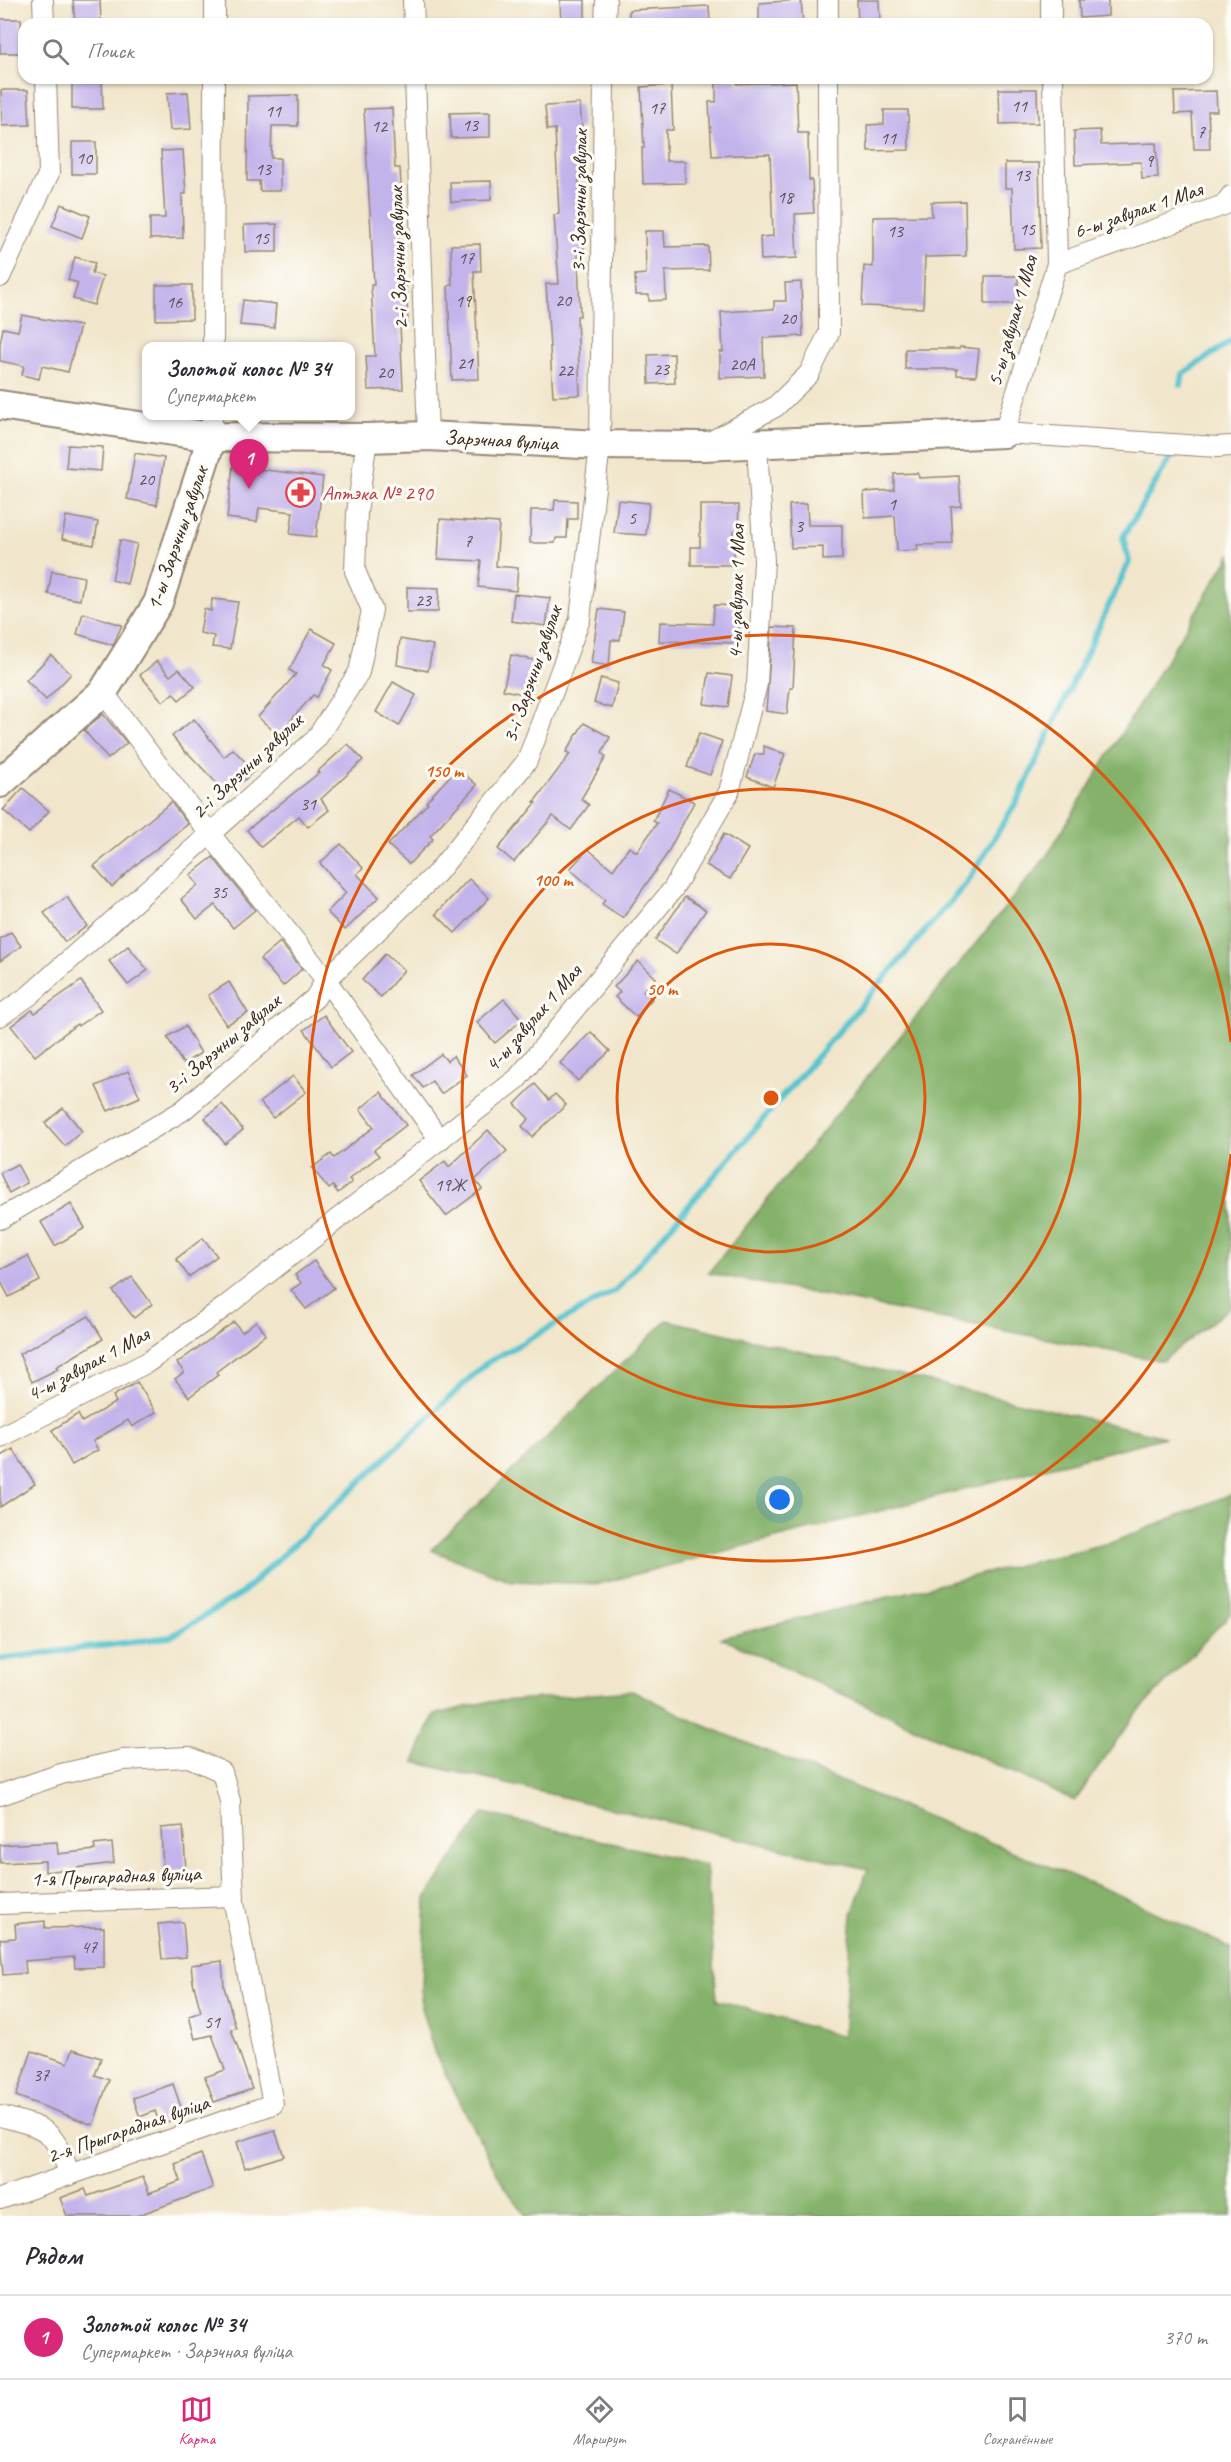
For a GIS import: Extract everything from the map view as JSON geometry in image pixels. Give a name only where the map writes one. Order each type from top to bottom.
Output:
[{"type":"street","points":[[43,0],[44,18]]},
{"type":"street","points":[[215,0],[215,18]]},
{"type":"street","points":[[413,0],[414,18]]},
{"type":"street","points":[[605,18],[606,0]]},
{"type":"street","points":[[828,0],[828,18]]},
{"type":"street","points":[[1051,0],[1051,18]]},
{"type":"street","points":[[0,277],[49,173],[46,84]]},
{"type":"street","points":[[213,342],[214,84]]},
{"type":"street","name":"2-і Зарэчны завулак","points":[[416,84],[428,436]]},
{"type":"street","name":"3-і Зарэчны завулак","points":[[0,1220],[183,1111],[315,998],[326,980],[437,873],[527,761],[580,619],[600,445],[604,84]]},
{"type":"street","points":[[703,446],[775,407],[809,374],[829,333],[828,84]]},
{"type":"street","name":"5-ы завулак 1 Мая","points":[[1004,433],[1057,264],[1053,84]]},
{"type":"street","name":"6-ы завулак 1 Мая","points":[[1057,264],[1224,205],[1231,196]]},
{"type":"street","name":"Зарэчная вуліца","points":[[0,405],[142,419]]},
{"type":"street","name":"Зарэчная вуліца","points":[[151,420],[367,438],[428,436],[600,445],[757,445],[1004,433]]},
{"type":"street","name":"1-ы Зарэчны завулак","points":[[0,783],[103,692],[158,603],[212,426]]},
{"type":"street","points":[[1004,433],[1231,446]]},
{"type":"street","name":"2-і Зарэчны завулак","points":[[0,1016],[30,995],[316,739],[359,672],[372,610],[355,571],[357,513],[367,438]]},
{"type":"street","name":"4-ы завулак 1 Мая","points":[[0,1437],[148,1362],[226,1306],[517,1079],[673,889],[729,792],[757,684],[764,561],[757,445]]},
{"type":"street","points":[[103,692],[210,834],[326,980],[440,1140]]},
{"type":"street","points":[[0,1795],[61,1774],[123,1760],[189,1757],[222,1772],[230,1801],[234,1896]]},
{"type":"street","name":"1-я Прыгарадная вуліца","points":[[0,1904],[234,1896]]},
{"type":"street","name":"2-я Прыгарадная вуліца","points":[[0,2199],[273,2104],[234,1896]]},
{"type":"street","points":[[0,2116],[48,2131],[59,2146],[70,2175]]},
{"type":"green space","points":[[1231,554],[1231,1307],[1162,1361],[708,1273],[1046,857]]},
{"type":"green space","points":[[667,1320],[1165,1437],[598,1584],[511,1581],[431,1550]]},
{"type":"green space","points":[[1231,1494],[1231,1613],[1134,1716],[1075,1801],[721,1638],[1113,1542]]},
{"type":"green space","points":[[634,1691],[698,1723],[1119,1895],[1231,1948],[1231,2216],[526,2216],[503,2184],[435,2054],[421,2008],[426,1898],[483,1813],[706,1865],[717,2000],[843,2037],[852,1914],[868,1869],[414,1762],[434,1715],[487,1702]]},
{"type":"building","points":[[73,0],[100,0],[101,18],[74,18]]},
{"type":"building","points":[[560,0],[585,0],[585,18],[561,18]]},
{"type":"building","points":[[801,0],[802,18],[759,18],[759,3]]},
{"type":"building","points":[[857,0],[879,0],[880,18],[858,18]]},
{"type":"building","points":[[1079,0],[1108,0],[1108,16],[1080,18]]},
{"type":"building","points":[[709,6],[710,18],[629,18],[629,10]]},
{"type":"building","points":[[0,19],[18,19],[18,53],[0,53]]},
{"type":"building","points":[[72,84],[102,84],[103,109],[72,109]]},
{"type":"building","points":[[716,84],[796,84],[798,133],[808,133],[809,180],[812,180],[814,213],[795,214],[797,258],[761,260],[760,237],[773,236],[770,154],[712,156],[709,102],[716,102]]},
{"type":"building","points":[[671,85],[673,130],[666,130],[666,161],[685,161],[685,183],[643,184],[641,87]]},
{"type":"building","points":[[999,89],[1037,89],[1038,123],[1000,124]]},
{"type":"building","points":[[1,90],[28,90],[30,125],[2,126]]},
{"type":"building","points":[[1216,91],[1217,111],[1208,111],[1210,149],[1194,149],[1192,113],[1175,114],[1174,92]]},
{"type":"building","points":[[188,92],[191,129],[170,130],[167,93]]},
{"type":"building","points":[[298,95],[298,126],[272,126],[271,158],[280,158],[280,191],[260,191],[259,181],[247,181],[248,96]]},
{"type":"building","points":[[580,104],[582,128],[577,128],[584,253],[578,254],[580,316],[577,316],[580,395],[553,396],[546,284],[559,284],[554,215],[559,214],[555,129],[547,130],[545,106]]},
{"type":"building","points":[[392,108],[395,168],[400,168],[402,201],[397,201],[401,284],[406,283],[408,323],[400,324],[403,389],[368,390],[366,356],[375,356],[371,285],[374,285],[364,109]]},
{"type":"building","points":[[884,110],[908,110],[909,150],[868,151],[867,125],[884,124]]},
{"type":"building","points":[[490,112],[490,137],[451,138],[450,113]]},
{"type":"building","points":[[1100,130],[1101,145],[1156,143],[1158,178],[1142,179],[1141,162],[1075,165],[1074,131]]},
{"type":"building","points":[[72,142],[96,142],[96,174],[72,174]]},
{"type":"building","points":[[183,150],[186,194],[182,194],[183,238],[150,239],[150,218],[165,218],[161,151]]},
{"type":"building","points":[[1005,163],[1039,163],[1041,248],[1014,249],[1012,188],[1005,188]]},
{"type":"building","points":[[491,181],[491,200],[451,202],[450,182]]},
{"type":"building","points":[[965,201],[966,256],[925,257],[923,308],[862,306],[864,266],[873,267],[873,217],[932,216],[931,202]]},
{"type":"building","points":[[61,204],[90,216],[82,238],[52,226]]},
{"type":"building","points":[[277,224],[277,252],[245,252],[244,225]]},
{"type":"building","points":[[645,231],[664,231],[665,247],[708,246],[709,270],[665,271],[666,300],[649,301],[649,295],[636,295],[635,275],[646,274]]},
{"type":"building","points":[[480,244],[481,271],[474,271],[479,379],[452,380],[448,286],[452,285],[451,245]]},
{"type":"building","points":[[75,257],[95,263],[92,273],[103,276],[94,305],[73,299],[78,283],[68,280]]},
{"type":"building","points":[[985,276],[1018,276],[1018,304],[985,304]]},
{"type":"building","points":[[801,282],[803,336],[763,338],[764,376],[720,378],[720,352],[723,352],[721,312],[774,309],[774,301],[786,301],[785,283]]},
{"type":"building","points":[[156,285],[192,285],[192,319],[156,320]]},
{"type":"building","points":[[243,300],[276,304],[274,328],[240,325]]},
{"type":"building","points":[[22,315],[80,326],[68,372],[42,366],[39,379],[22,375],[24,366],[0,361],[3,328],[18,331]]},
{"type":"building","points":[[960,347],[979,349],[976,376],[957,375],[957,369],[905,369],[905,349],[959,349]]},
{"type":"building","points":[[674,354],[675,383],[649,384],[648,355]]},
{"type":"building","points":[[68,445],[103,447],[101,471],[66,468]]},
{"type":"building","points":[[135,453],[164,458],[157,505],[127,499]]},
{"type":"building","points":[[233,466],[323,477],[316,537],[290,534],[293,512],[259,508],[257,522],[227,518]]},
{"type":"building","points":[[918,473],[919,478],[959,476],[961,506],[951,507],[953,544],[917,545],[918,550],[897,551],[895,516],[865,518],[864,492],[894,490],[894,474]]},
{"type":"building","points":[[555,500],[577,501],[577,519],[568,519],[567,538],[556,538],[555,543],[530,543],[531,510],[554,510]]},
{"type":"building","points":[[618,500],[649,503],[646,535],[614,533]]},
{"type":"building","points":[[807,504],[808,525],[842,525],[842,559],[823,560],[823,547],[791,548],[789,505]]},
{"type":"building","points":[[700,505],[739,505],[738,531],[734,531],[734,565],[691,565],[691,547],[700,547]]},
{"type":"building","points":[[66,516],[98,522],[94,545],[62,539]]},
{"type":"building","points":[[440,519],[499,523],[496,566],[518,568],[516,591],[478,587],[481,561],[438,559]]},
{"type":"building","points":[[120,540],[137,544],[127,584],[112,580]]},
{"type":"building","points":[[52,571],[84,577],[80,600],[48,594]]},
{"type":"building","points":[[407,587],[439,588],[438,612],[407,612]]},
{"type":"building","points":[[514,594],[550,598],[546,626],[511,621]]},
{"type":"building","points":[[212,599],[238,602],[230,649],[212,647],[214,636],[200,633],[204,609],[211,611]]},
{"type":"building","points":[[714,605],[740,606],[739,643],[659,641],[660,622],[713,624]]},
{"type":"building","points":[[599,609],[624,612],[620,640],[611,640],[609,666],[591,663]]},
{"type":"building","points":[[83,613],[122,625],[113,645],[77,634]]},
{"type":"building","points":[[772,627],[796,628],[793,688],[790,688],[787,714],[766,711]]},
{"type":"building","points":[[311,629],[336,643],[324,665],[332,670],[317,697],[313,695],[278,735],[258,717],[296,674],[289,670]]},
{"type":"building","points":[[400,639],[433,645],[428,671],[397,665]]},
{"type":"building","points":[[51,655],[71,674],[46,700],[26,680]]},
{"type":"building","points":[[511,655],[538,661],[533,686],[527,684],[523,694],[503,690]]},
{"type":"building","points":[[157,661],[170,676],[179,669],[195,687],[179,700],[173,693],[163,702],[140,675]]},
{"type":"building","points":[[709,673],[732,676],[728,707],[704,704]]},
{"type":"building","points":[[601,678],[618,683],[612,708],[594,703]]},
{"type":"building","points":[[393,682],[416,695],[399,726],[376,712]]},
{"type":"building","points":[[103,714],[127,743],[108,759],[84,730]]},
{"type":"building","points":[[194,719],[224,757],[233,749],[254,771],[242,782],[237,776],[222,789],[172,736]]},
{"type":"building","points":[[584,723],[610,737],[602,753],[606,757],[581,799],[589,805],[571,830],[553,816],[514,862],[498,849],[536,803],[534,802],[570,754],[566,752]]},
{"type":"building","points":[[699,733],[722,741],[710,775],[687,767]]},
{"type":"building","points":[[348,744],[363,760],[321,799],[329,810],[308,827],[299,816],[261,847],[247,830],[319,773],[317,772]]},
{"type":"building","points":[[764,746],[785,754],[773,787],[747,777],[755,754],[764,754]]},
{"type":"building","points":[[457,768],[477,785],[430,836],[433,839],[409,864],[388,845]]},
{"type":"building","points":[[23,788],[49,811],[29,833],[3,810]]},
{"type":"building","points":[[669,789],[694,802],[667,854],[623,918],[602,904],[605,900],[570,869],[588,849],[613,870],[629,847],[637,852],[657,823],[653,821]]},
{"type":"building","points":[[171,802],[188,824],[138,863],[112,887],[94,866]]},
{"type":"building","points":[[724,834],[748,849],[730,879],[706,865]]},
{"type":"building","points":[[341,844],[363,868],[357,874],[379,897],[345,930],[327,912],[346,893],[320,863]]},
{"type":"building","points":[[213,857],[255,910],[233,928],[215,905],[197,919],[181,899],[198,885],[190,875]]},
{"type":"building","points":[[469,879],[489,898],[455,933],[436,914]]},
{"type":"building","points":[[67,897],[87,926],[65,942],[44,913]]},
{"type":"building","points":[[685,897],[706,910],[676,954],[655,940]]},
{"type":"building","points":[[11,932],[21,946],[0,961],[0,939]]},
{"type":"building","points":[[280,942],[302,969],[283,986],[260,959]]},
{"type":"building","points":[[128,946],[148,970],[128,985],[109,961]]},
{"type":"building","points":[[385,954],[404,970],[381,997],[362,980]]},
{"type":"building","points":[[638,961],[656,978],[643,991],[652,999],[636,1017],[615,997],[620,992],[614,987]]},
{"type":"building","points":[[81,981],[101,1010],[78,1026],[77,1024],[35,1056],[11,1026],[32,1010],[35,1013]]},
{"type":"building","points":[[229,982],[248,1013],[226,1025],[208,995]]},
{"type":"building","points":[[504,999],[522,1020],[495,1043],[477,1022]]},
{"type":"building","points":[[324,1015],[351,1052],[331,1067],[304,1030]]},
{"type":"building","points":[[185,1026],[201,1053],[183,1064],[167,1037]]},
{"type":"building","points":[[591,1032],[610,1051],[578,1081],[560,1063]]},
{"type":"building","points":[[441,1054],[447,1061],[453,1056],[467,1075],[441,1094],[432,1081],[423,1088],[413,1075]]},
{"type":"building","points":[[128,1071],[140,1097],[108,1111],[96,1086]]},
{"type":"building","points":[[293,1076],[306,1092],[273,1118],[260,1102]]},
{"type":"building","points":[[535,1084],[549,1100],[555,1094],[566,1105],[532,1137],[522,1126],[529,1119],[515,1104]]},
{"type":"building","points":[[381,1092],[406,1125],[374,1150],[379,1156],[349,1179],[352,1182],[338,1193],[333,1186],[329,1189],[312,1168],[331,1154],[334,1158],[374,1127],[360,1109]]},
{"type":"building","points":[[222,1104],[243,1130],[225,1144],[205,1118]]},
{"type":"building","points":[[63,1108],[82,1131],[65,1146],[45,1123]]},
{"type":"building","points":[[488,1130],[507,1151],[475,1180],[482,1189],[446,1216],[419,1181],[445,1161],[449,1167]]},
{"type":"building","points":[[17,1164],[27,1183],[9,1193],[0,1173]]},
{"type":"building","points":[[71,1204],[85,1228],[55,1246],[41,1222]]},
{"type":"building","points":[[203,1238],[217,1256],[189,1277],[176,1259]]},
{"type":"building","points":[[28,1256],[40,1281],[9,1297],[0,1280],[0,1270]]},
{"type":"building","points":[[314,1261],[334,1288],[306,1309],[291,1290],[301,1283],[295,1275]]},
{"type":"building","points":[[132,1277],[152,1304],[134,1318],[113,1291]]},
{"type":"building","points":[[89,1316],[103,1339],[56,1367],[58,1369],[32,1382],[19,1354]]},
{"type":"building","points":[[256,1321],[266,1334],[216,1372],[218,1375],[189,1397],[175,1379],[184,1372],[177,1363],[234,1322],[242,1332]]},
{"type":"building","points":[[137,1382],[156,1412],[132,1427],[128,1420],[93,1441],[98,1450],[72,1465],[52,1430],[78,1414],[82,1422],[116,1402],[113,1396]]},
{"type":"building","points":[[13,1449],[35,1484],[0,1507],[0,1457]]},
{"type":"building","points":[[183,1826],[186,1870],[163,1871],[161,1828]]},
{"type":"building","points":[[57,1842],[58,1854],[95,1850],[94,1845],[112,1843],[114,1863],[45,1872],[45,1861],[0,1863],[0,1845]]},
{"type":"building","points":[[45,1921],[45,1928],[104,1927],[104,1967],[75,1968],[74,1957],[25,1961],[26,1973],[3,1975],[0,1939],[16,1938],[15,1924]]},
{"type":"building","points":[[183,1922],[186,1957],[162,1959],[158,1924]]},
{"type":"building","points":[[222,1961],[224,1987],[236,2028],[231,2029],[252,2089],[214,2102],[205,2077],[225,2070],[212,2035],[195,2039],[189,2016],[201,2012],[191,1965]]},
{"type":"building","points":[[73,2049],[101,2058],[95,2075],[109,2080],[93,2125],[16,2096],[32,2051],[68,2063]]},
{"type":"building","points":[[173,2084],[184,2116],[160,2124],[155,2111],[140,2117],[133,2098]]},
{"type":"building","points":[[275,2130],[284,2156],[245,2168],[237,2142]]},
{"type":"building","points":[[201,2154],[213,2188],[136,2216],[67,2216],[60,2198],[85,2189],[88,2196],[143,2177],[149,2193],[181,2181],[175,2164]]},
{"type":"waterway","points":[[1181,385],[1183,374],[1231,341]]},
{"type":"waterway","points":[[0,1659],[170,1637],[242,1593],[485,1364],[616,1290],[968,881],[1020,796],[1129,562],[1123,537],[1171,457]]},
{"type":"place","name":"Золотой колос № 34","points":[[249,489]]},
{"type":"place","name":"Аптэка № 290","points":[[301,493]]}]
